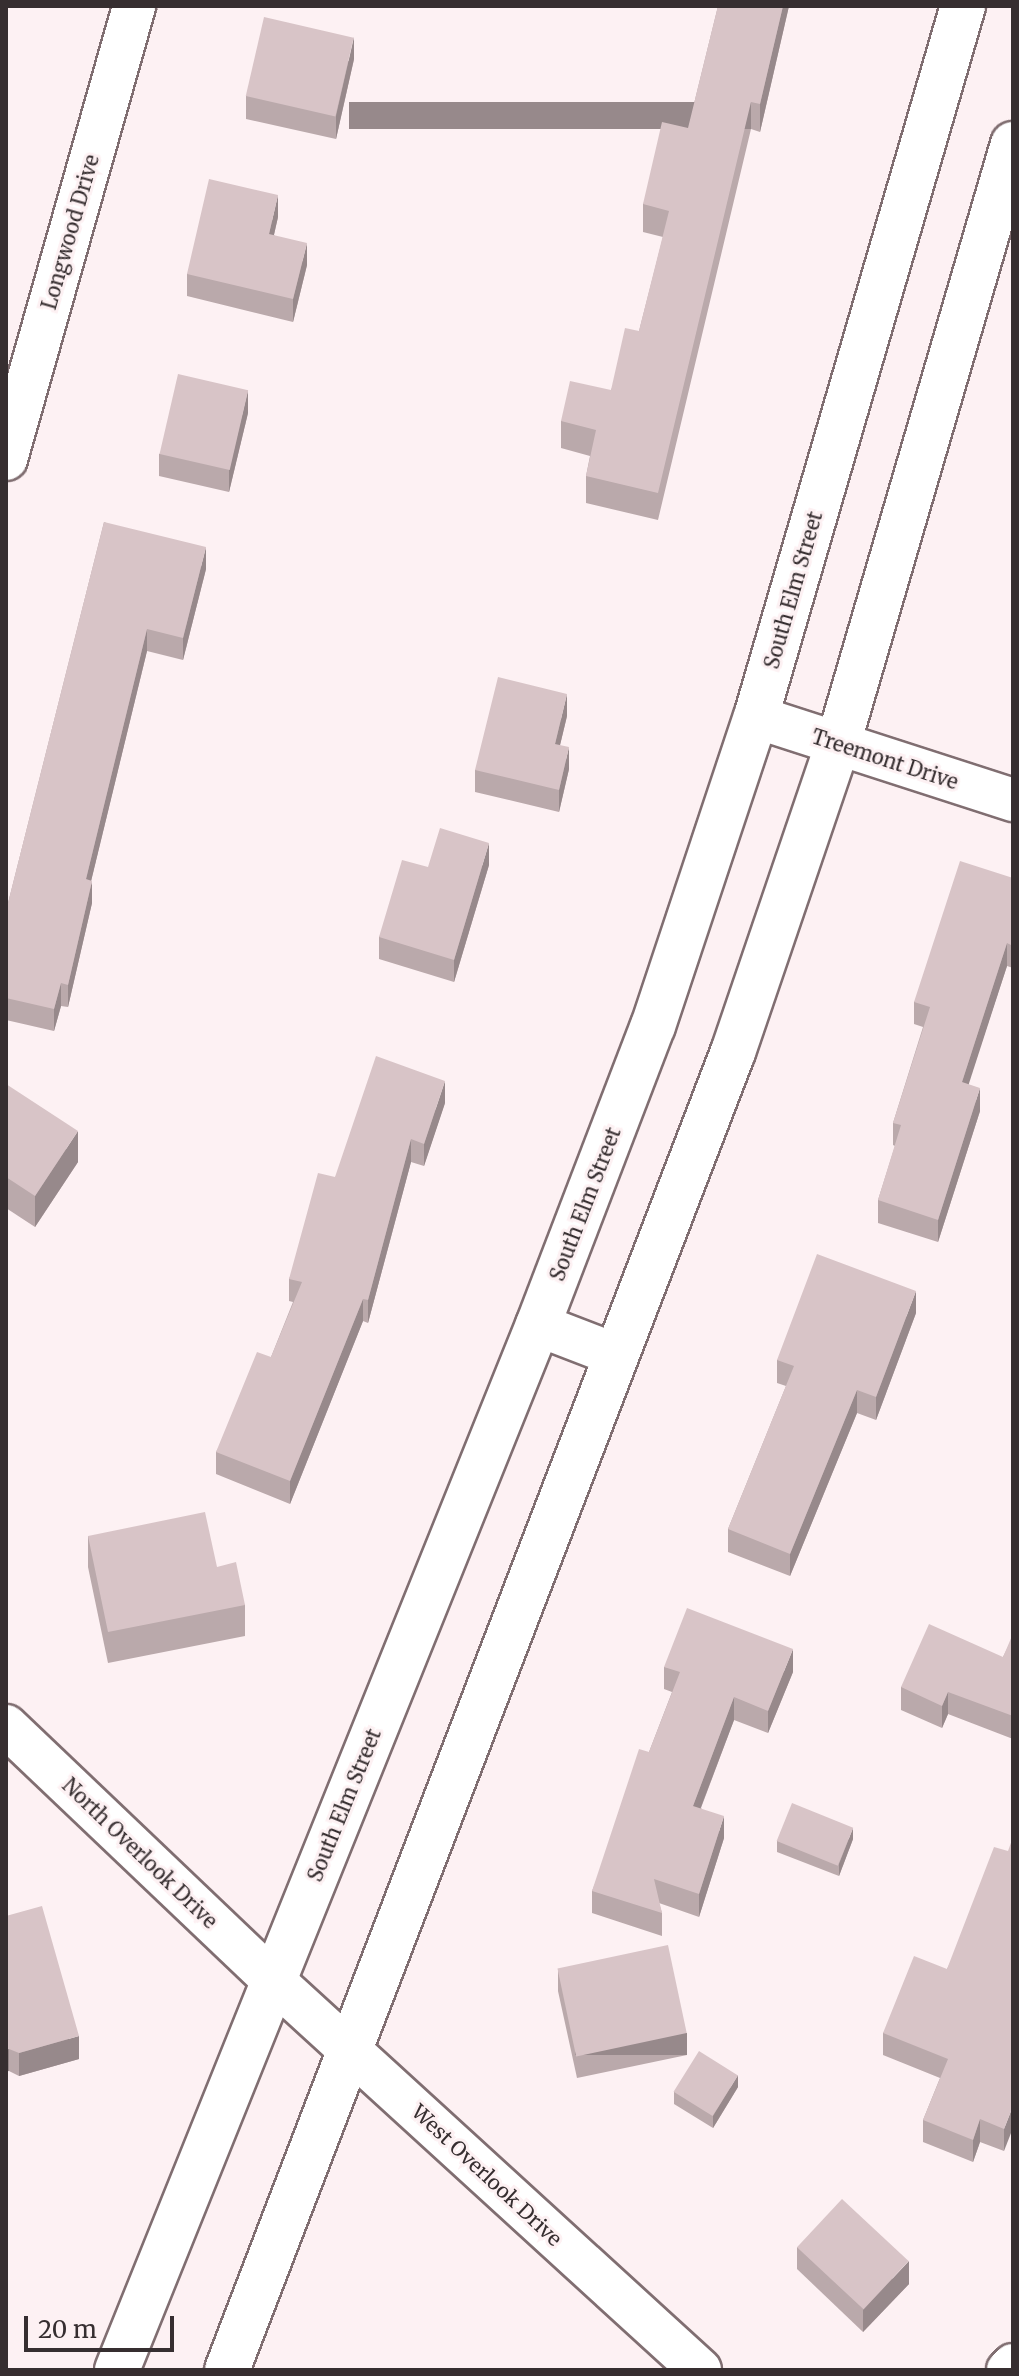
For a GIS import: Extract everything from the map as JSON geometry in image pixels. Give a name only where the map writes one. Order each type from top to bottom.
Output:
[{"type":"street","name":"Longwood Drive","points":[[6,459],[134,6]]},
{"type":"street","name":"South Elm Street","points":[[117,2370],[538,1325],[653,1026],[756,717],[963,6]]},
{"type":"street","points":[[227,2370],[352,2053],[733,1052],[838,744],[1013,144]]},
{"type":"street","name":"Treemont Drive","points":[[756,717],[1013,800]]},
{"type":"street","points":[[538,1325],[616,1355]]},
{"type":"street","name":"North Overlook Drive","points":[[6,1726],[274,1981]]},
{"type":"street","name":"West Overlook Drive","points":[[274,1981],[700,2370]]},
{"type":"street","points":[[1008,2370],[1013,2365]]},
{"type":"building","points":[[718,6],[783,6],[760,104],[751,102],[658,493],[586,476],[596,430],[561,421],[570,381],[611,390],[625,328],[639,331],[669,211],[643,204],[662,122],[688,128]]},
{"type":"building","points":[[264,17],[354,38],[335,117],[246,96]]},
{"type":"building","points":[[209,179],[278,195],[269,234],[307,243],[293,299],[187,274]]},
{"type":"building","points":[[178,374],[248,390],[230,470],[160,454]]},
{"type":"building","points":[[104,522],[206,547],[183,638],[147,629],[86,879],[92,881],[68,985],[61,983],[54,1009],[6,998],[6,911]]},
{"type":"building","points":[[498,677],[567,694],[555,744],[569,747],[559,790],[475,770]]},
{"type":"building","points":[[440,828],[489,843],[454,960],[379,937],[402,860],[428,867]]},
{"type":"building","points":[[960,861],[1013,878],[1013,946],[1007,943],[962,1082],[980,1088],[938,1220],[878,1200],[901,1125],[893,1123],[930,1007],[914,1002]]},
{"type":"building","points":[[376,1056],[445,1081],[424,1144],[411,1139],[368,1300],[363,1299],[290,1481],[216,1452],[257,1352],[271,1357],[302,1282],[289,1279],[318,1173],[335,1177]]},
{"type":"building","points":[[6,1084],[78,1131],[35,1196],[6,1177]]},
{"type":"building","points":[[817,1254],[916,1291],[876,1397],[857,1390],[790,1554],[728,1529],[794,1366],[777,1360]]},
{"type":"building","points":[[205,1512],[217,1567],[236,1562],[245,1605],[108,1632],[88,1536]]},
{"type":"building","points":[[687,1608],[793,1649],[768,1711],[734,1697],[693,1806],[724,1816],[699,1894],[654,1879],[662,1913],[592,1891],[639,1749],[649,1752],[680,1672],[664,1667]]},
{"type":"building","points":[[929,1624],[1003,1657],[1013,1637],[1013,1716],[948,1692],[942,1706],[901,1687]]},
{"type":"building","points":[[792,1803],[853,1828],[838,1866],[777,1841]]},
{"type":"building","points":[[1013,1837],[1013,2106],[1004,2129],[980,2119],[973,2140],[923,2120],[948,2059],[883,2033],[914,1956],[947,1969],[994,1847],[1008,1851]]},
{"type":"building","points":[[42,1906],[79,2036],[19,2053],[6,2050],[6,1916]]},
{"type":"building","points":[[668,1945],[687,2033],[576,2057],[557,1968]]},
{"type":"building","points":[[699,2051],[738,2075],[713,2116],[674,2092]]},
{"type":"building","points":[[842,2199],[909,2261],[864,2309],[797,2247]]}]
